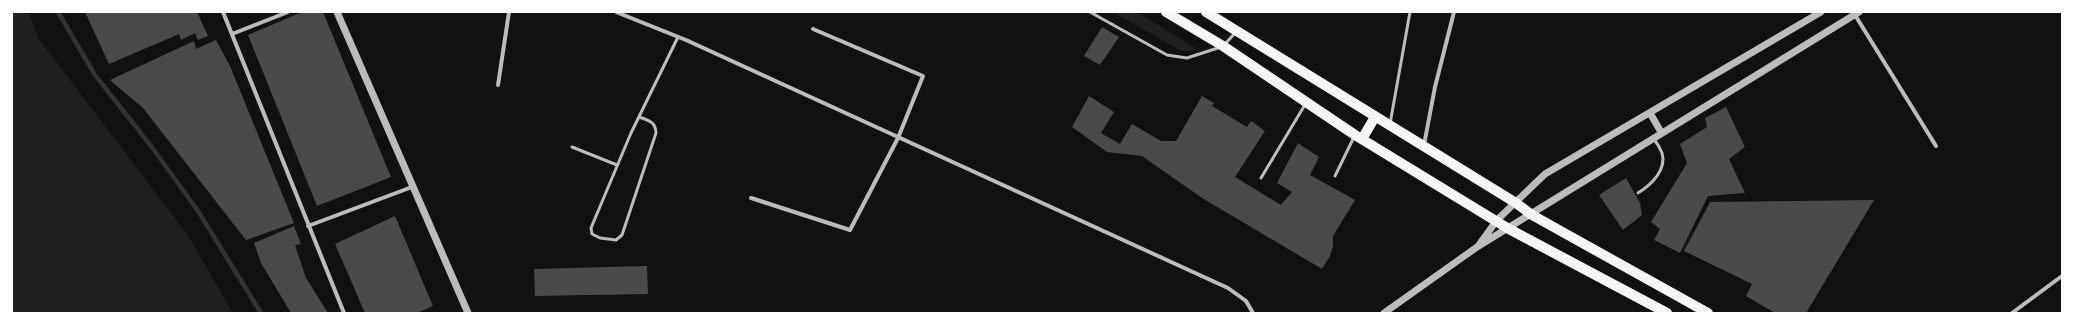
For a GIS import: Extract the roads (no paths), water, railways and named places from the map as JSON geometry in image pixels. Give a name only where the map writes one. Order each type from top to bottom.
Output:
[{"type":"main road","points":[[1166,12],[1223,46],[1358,137],[1497,220],[1509,229],[1667,313]]},
{"type":"main road","points":[[1206,12],[1516,203],[1532,215],[1708,313]]},
{"type":"main road","points":[[1358,137],[1375,117]]},
{"type":"street","points":[[223,12],[344,313]]},
{"type":"street","points":[[232,34],[288,12]]},
{"type":"street","points":[[336,12],[468,313]]},
{"type":"street","points":[[498,85],[509,12]]},
{"type":"street","points":[[616,12],[678,37],[1228,288],[1246,301],[1253,313]]},
{"type":"street","points":[[1424,146],[1454,12]]},
{"type":"street","points":[[1477,247],[1497,220],[1545,174],[1821,12]]},
{"type":"street","points":[[1384,313],[1477,247],[1532,215],[1558,195],[1857,13],[1936,146]]},
{"type":"street","points":[[751,198],[850,230],[898,138],[923,76],[813,29]]},
{"type":"street","points":[[1650,113],[1661,132]]},
{"type":"street","points":[[308,226],[412,187]]},
{"type":"street","points":[[2012,313],[2062,276]]},
{"type":"lane","points":[[1090,12],[1167,55],[1188,58],[1223,46],[1237,32]]},
{"type":"lane","points":[[1389,125],[1410,12]]},
{"type":"lane","points":[[639,116],[653,122],[656,127],[656,133],[622,235],[616,240],[600,238],[592,234],[591,228],[639,116],[678,37]]},
{"type":"lane","points":[[1261,178],[1307,102]]},
{"type":"lane","points":[[1335,176],[1358,137]]},
{"type":"lane","points":[[1638,193],[1655,179],[1662,166],[1662,153],[1654,137]]},
{"type":"lane","points":[[572,147],[617,165]]},
{"type":"waterway","points":[[58,12],[95,75],[151,146],[198,211],[261,313]]}]
